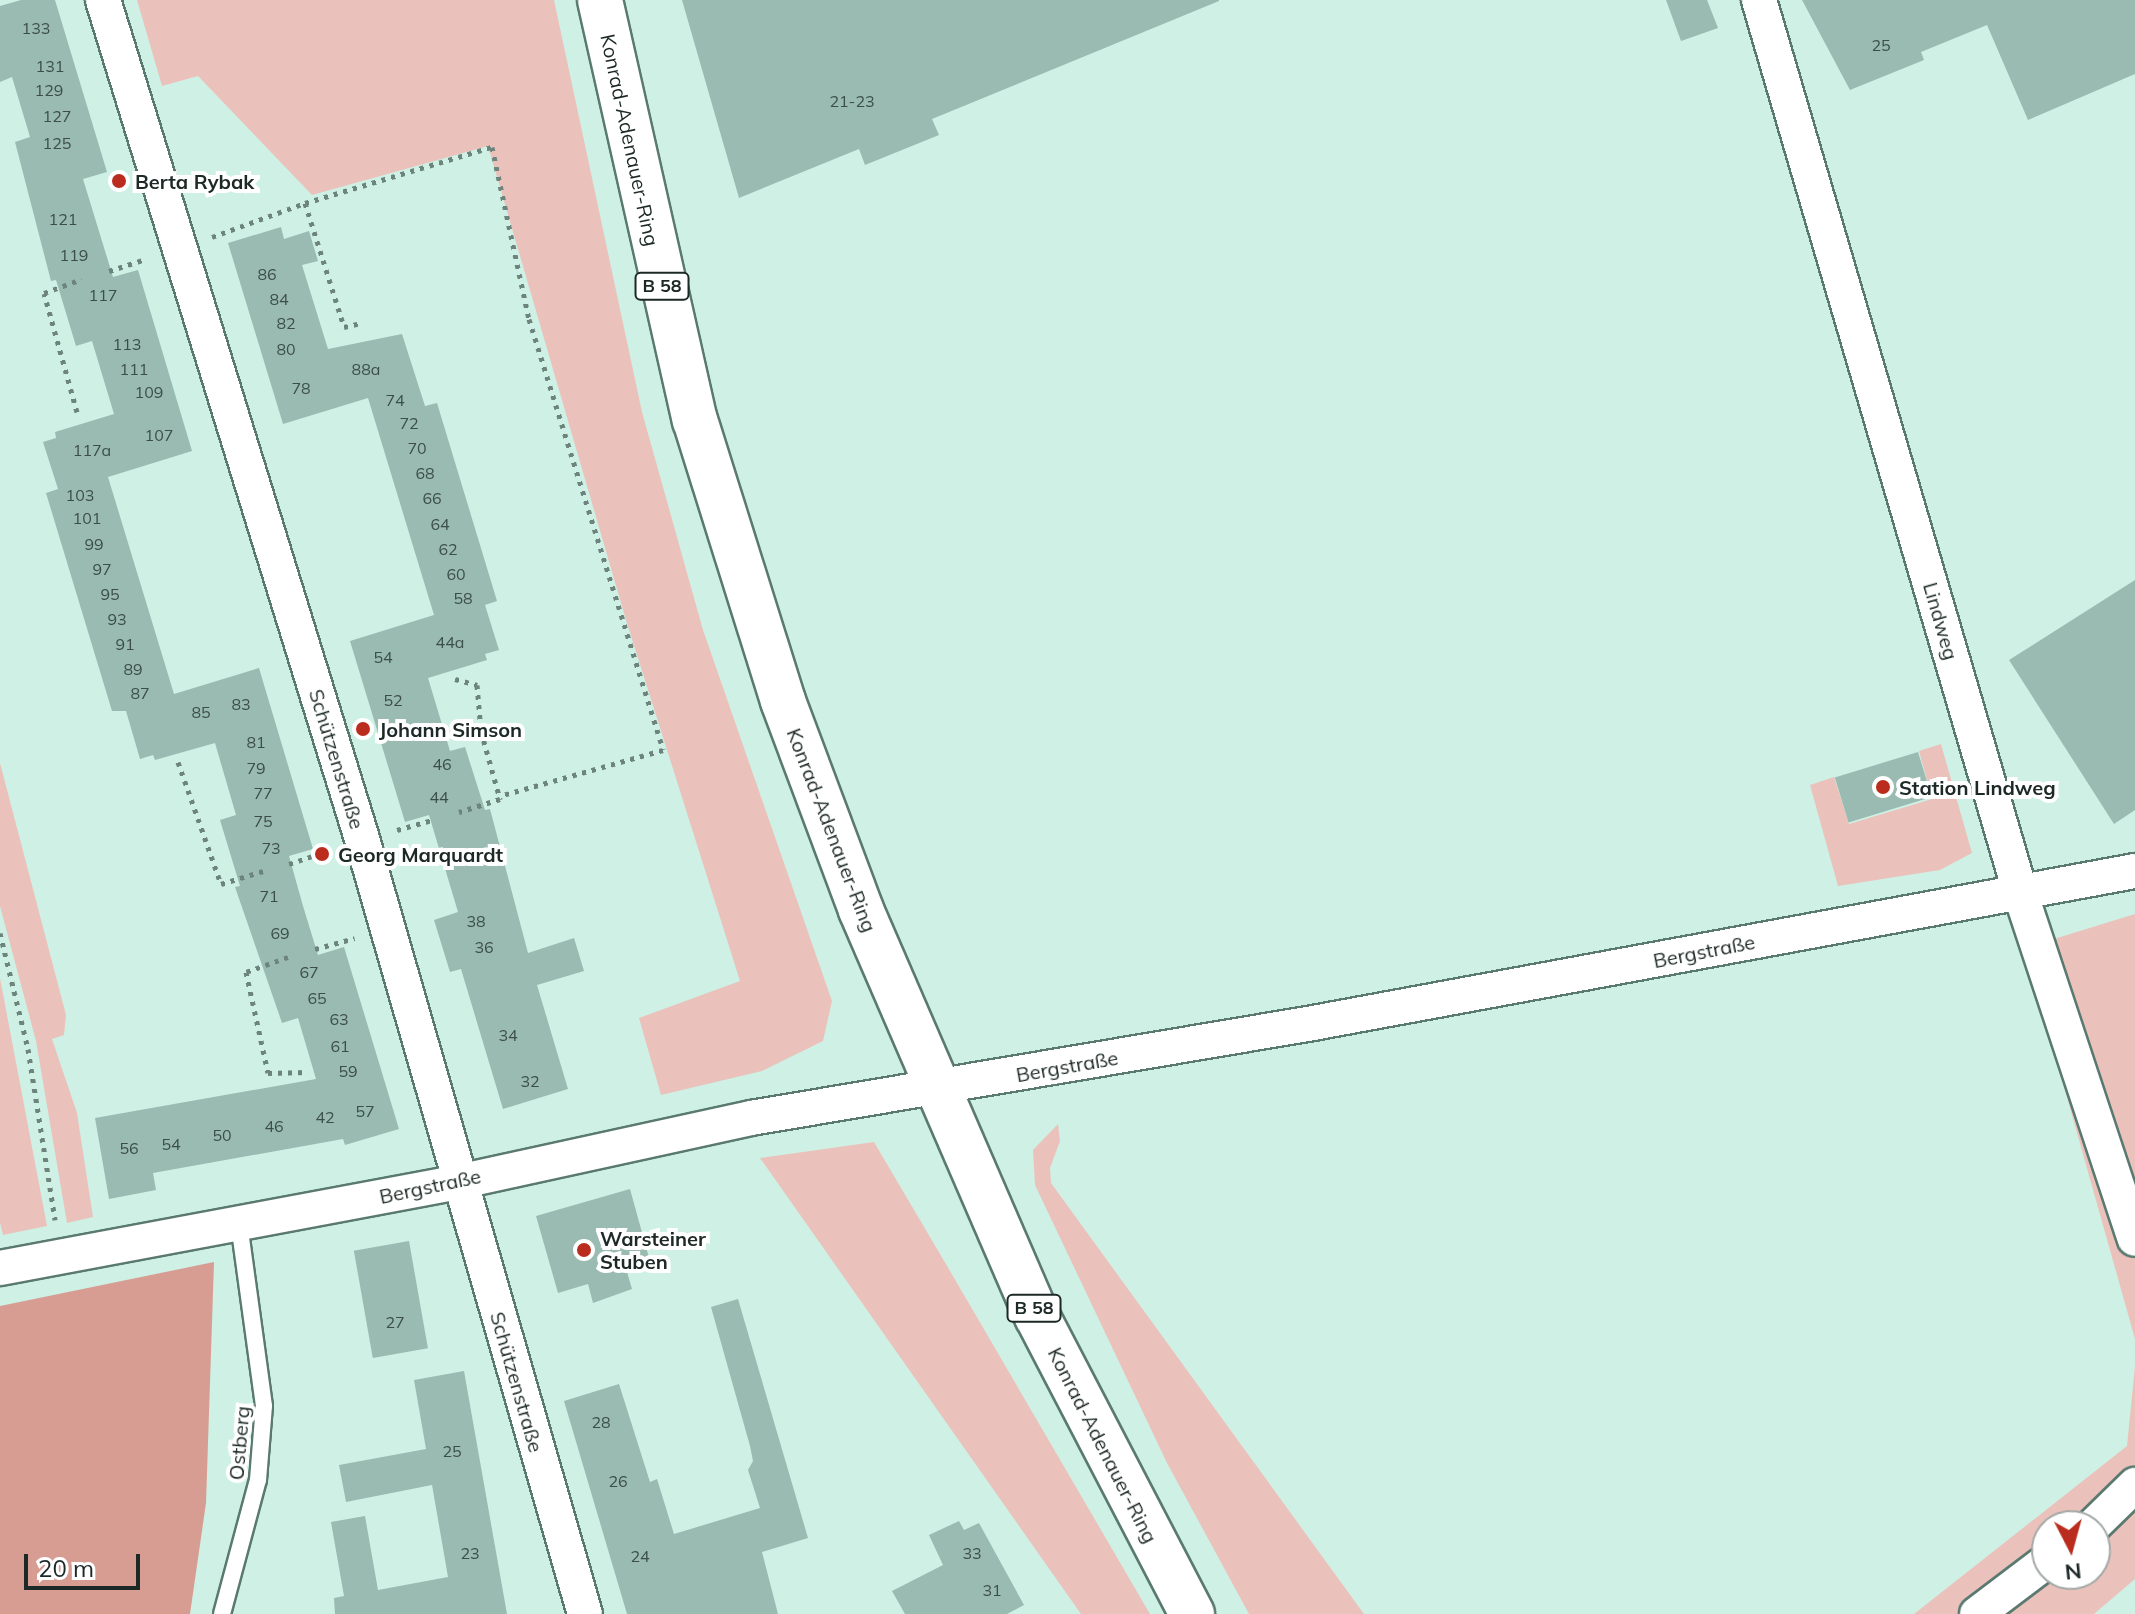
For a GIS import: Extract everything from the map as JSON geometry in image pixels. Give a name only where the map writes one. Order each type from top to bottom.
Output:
[{"type":"main road","name":"Konrad-Adenauer-Ring","points":[[600,0],[657,265],[738,569],[861,910],[1037,1316],[1192,1614]]},
{"type":"street","name":"Schützenstraße","points":[[103,0],[177,249],[362,839],[458,1182],[585,1614]]},
{"type":"street","name":"Lindweg","points":[[1759,0],[2021,895],[2135,1239]]},
{"type":"street","name":"Bergstraße","points":[[0,1268],[58,1253],[239,1224],[458,1182],[751,1118],[936,1088],[2021,895],[2135,871]]},
{"type":"street","points":[[2109,1510],[2135,1485]]},
{"type":"street","points":[[1977,1614],[2031,1573]]},
{"type":"lane","name":"Ostberg","points":[[222,1614],[258,1480],[264,1406],[239,1224]]},
{"type":"path","points":[[177,249],[305,203],[492,147],[529,319],[663,750],[499,796],[459,812]]},
{"type":"path","points":[[305,203],[344,327],[361,323]]},
{"type":"path","points":[[77,412],[44,293],[82,279]]},
{"type":"path","points":[[455,679],[477,685],[481,731],[499,796]]},
{"type":"path","points":[[178,762],[221,884],[263,871]]},
{"type":"path","points":[[0,933],[45,1143],[58,1253]]},
{"type":"path","points":[[288,957],[246,972],[268,1073],[308,1072]]},
{"type":"shaded area","points":[[137,0],[554,0],[642,412],[703,630],[832,1001],[823,1041],[762,1071],[661,1095],[639,1018],[740,981],[626,620],[488,146],[312,195],[198,76],[162,86]]},
{"type":"shaded area","points":[[1941,744],[1972,853],[1940,870],[1838,886],[1810,785],[1834,777],[1849,824],[1932,799],[1919,751]]},
{"type":"shaded area","points":[[0,763],[66,1015],[64,1035],[52,1039],[77,1113],[93,1217],[67,1223],[36,1041],[0,906]]},
{"type":"shaded area","points":[[2135,914],[2135,1339],[2025,948]]},
{"type":"shaded area","points":[[0,978],[47,1226],[3,1235],[0,1223]]},
{"type":"shaded area","points":[[1058,1124],[1060,1141],[1050,1168],[1051,1183],[1364,1614],[1249,1614],[1167,1463],[1035,1185],[1033,1150]]},
{"type":"shaded area","points":[[874,1142],[1150,1614],[1081,1614],[760,1158]]},
{"type":"shaded area","points":[[214,1262],[206,1503],[190,1614],[0,1614],[0,1306]]},
{"type":"shaded area","points":[[2135,1366],[2135,1579],[2094,1614],[1914,1614],[2031,1522],[2031,1590],[2111,1590],[2111,1510],[2046,1510],[2127,1446]]},
{"type":"building","points":[[21,0],[55,0],[107,172],[83,179],[113,277],[138,270],[192,451],[108,477],[174,694],[259,668],[313,849],[289,856],[303,906],[318,955],[344,947],[399,1129],[345,1145],[343,1139],[153,1173],[156,1190],[109,1199],[95,1118],[316,1079],[298,1018],[282,1023],[235,887],[240,886],[220,820],[236,815],[215,743],[155,760],[153,755],[140,759],[126,711],[112,711],[46,493],[58,489],[43,442],[56,438],[55,432],[114,414],[92,341],[76,346],[56,280],[51,281],[15,142],[30,137],[12,77],[0,82],[0,6]]},
{"type":"building","points":[[682,0],[1219,1],[932,119],[939,135],[865,165],[859,149],[739,198]]},
{"type":"building","points":[[1666,0],[1707,0],[1718,28],[1681,41]]},
{"type":"building","points":[[1802,0],[2135,0],[2135,74],[2028,120],[1987,25],[1921,52],[1924,60],[1850,90]]},
{"type":"building","points":[[281,227],[284,239],[309,231],[318,261],[302,265],[328,349],[402,334],[425,406],[437,403],[497,601],[485,605],[499,650],[485,654],[487,660],[428,678],[450,751],[465,747],[485,810],[490,809],[528,953],[574,938],[584,971],[537,985],[568,1089],[503,1109],[461,969],[450,972],[434,920],[458,912],[429,815],[405,822],[350,641],[434,615],[368,398],[283,424],[228,243]]},
{"type":"building","points":[[2135,580],[2135,810],[2114,824],[2009,660]]},
{"type":"building","name":"Station Lindweg","points":[[1918,752],[1932,797],[1849,822],[1835,777]]},
{"type":"building","name":"Warsteiner Stuben","points":[[630,1189],[651,1265],[627,1272],[632,1289],[593,1303],[588,1284],[558,1293],[536,1216]]},
{"type":"building","points":[[409,1241],[428,1348],[373,1358],[354,1251]]},
{"type":"building","points":[[738,1299],[808,1538],[762,1552],[778,1614],[627,1614],[564,1401],[619,1384],[650,1482],[657,1479],[674,1534],[760,1508],[748,1470],[753,1461],[750,1446],[711,1307]]},
{"type":"building","points":[[464,1371],[507,1614],[335,1614],[334,1598],[344,1596],[331,1522],[365,1516],[378,1590],[448,1577],[432,1485],[346,1502],[339,1465],[426,1449],[414,1380]]},
{"type":"building","points":[[959,1521],[964,1530],[979,1523],[1024,1605],[1007,1614],[905,1614],[892,1591],[943,1565],[929,1535]]},
{"type":"place","name":"Berta Rybak","points":[[119,181]]},
{"type":"place","name":"Johann Simson","points":[[363,729]]},
{"type":"place","name":"Station Lindweg","points":[[1883,787]]},
{"type":"place","name":"Georg Marquardt","points":[[322,854]]},
{"type":"place","name":"Warsteiner Stuben","points":[[584,1250]]}]
